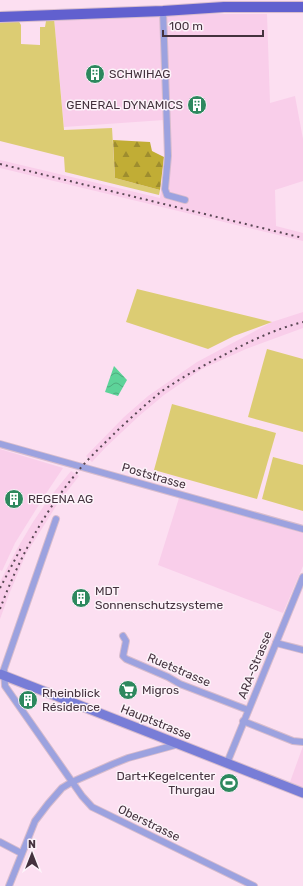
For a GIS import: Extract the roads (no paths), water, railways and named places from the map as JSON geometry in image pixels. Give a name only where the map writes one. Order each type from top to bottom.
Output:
[{"type":"main road","points":[[0,17],[163,11],[224,7],[303,8]]},
{"type":"street","points":[[163,11],[168,156],[165,189],[167,195],[185,200]]},
{"type":"street","name":"Poststrasse","points":[[0,444],[303,529]]},
{"type":"street","points":[[2,674],[56,519]]},
{"type":"street","name":"ARA-Strasse","points":[[227,762],[303,577]]},
{"type":"street","name":"Ruetstrasse","points":[[123,636],[126,640],[123,654],[126,659],[168,677],[180,684],[248,710]]},
{"type":"street","points":[[276,643],[303,650]]},
{"type":"street","name":"Hauptstrasse","points":[[2,674],[303,793]]},
{"type":"street","name":"Oberstrasse","points":[[2,674],[5,686],[82,796],[96,809],[254,886]]},
{"type":"street","points":[[243,721],[292,741],[303,742]]},
{"type":"street","points":[[9,886],[31,829],[41,813],[62,788],[72,782],[128,758],[180,744]]},
{"type":"street","points":[[0,842],[21,853]]},
{"type":"water","points":[[114,366],[127,380],[118,396],[105,392]]},
{"type":"railway","points":[[0,164],[303,238]]},
{"type":"railway","points":[[0,609],[23,556],[52,506],[80,469],[119,429],[162,391],[192,372],[262,336],[303,322]]},
{"type":"railway","points":[[0,588],[21,548]]},
{"type":"place","name":"SCHWIHAG","points":[[95,74]]},
{"type":"place","name":"GENERAL DYNAMICS","points":[[197,105]]},
{"type":"place","name":"REGENA AG","points":[[14,499]]},
{"type":"place","name":"MDT Sonnenschutzsysteme","points":[[81,598]]},
{"type":"place","name":"Migros","points":[[128,690]]},
{"type":"place","name":"Rheinblick Résidence","points":[[28,700]]},
{"type":"place","name":"Dart+Kegelcenter Thurgau","points":[[229,783]]}]
